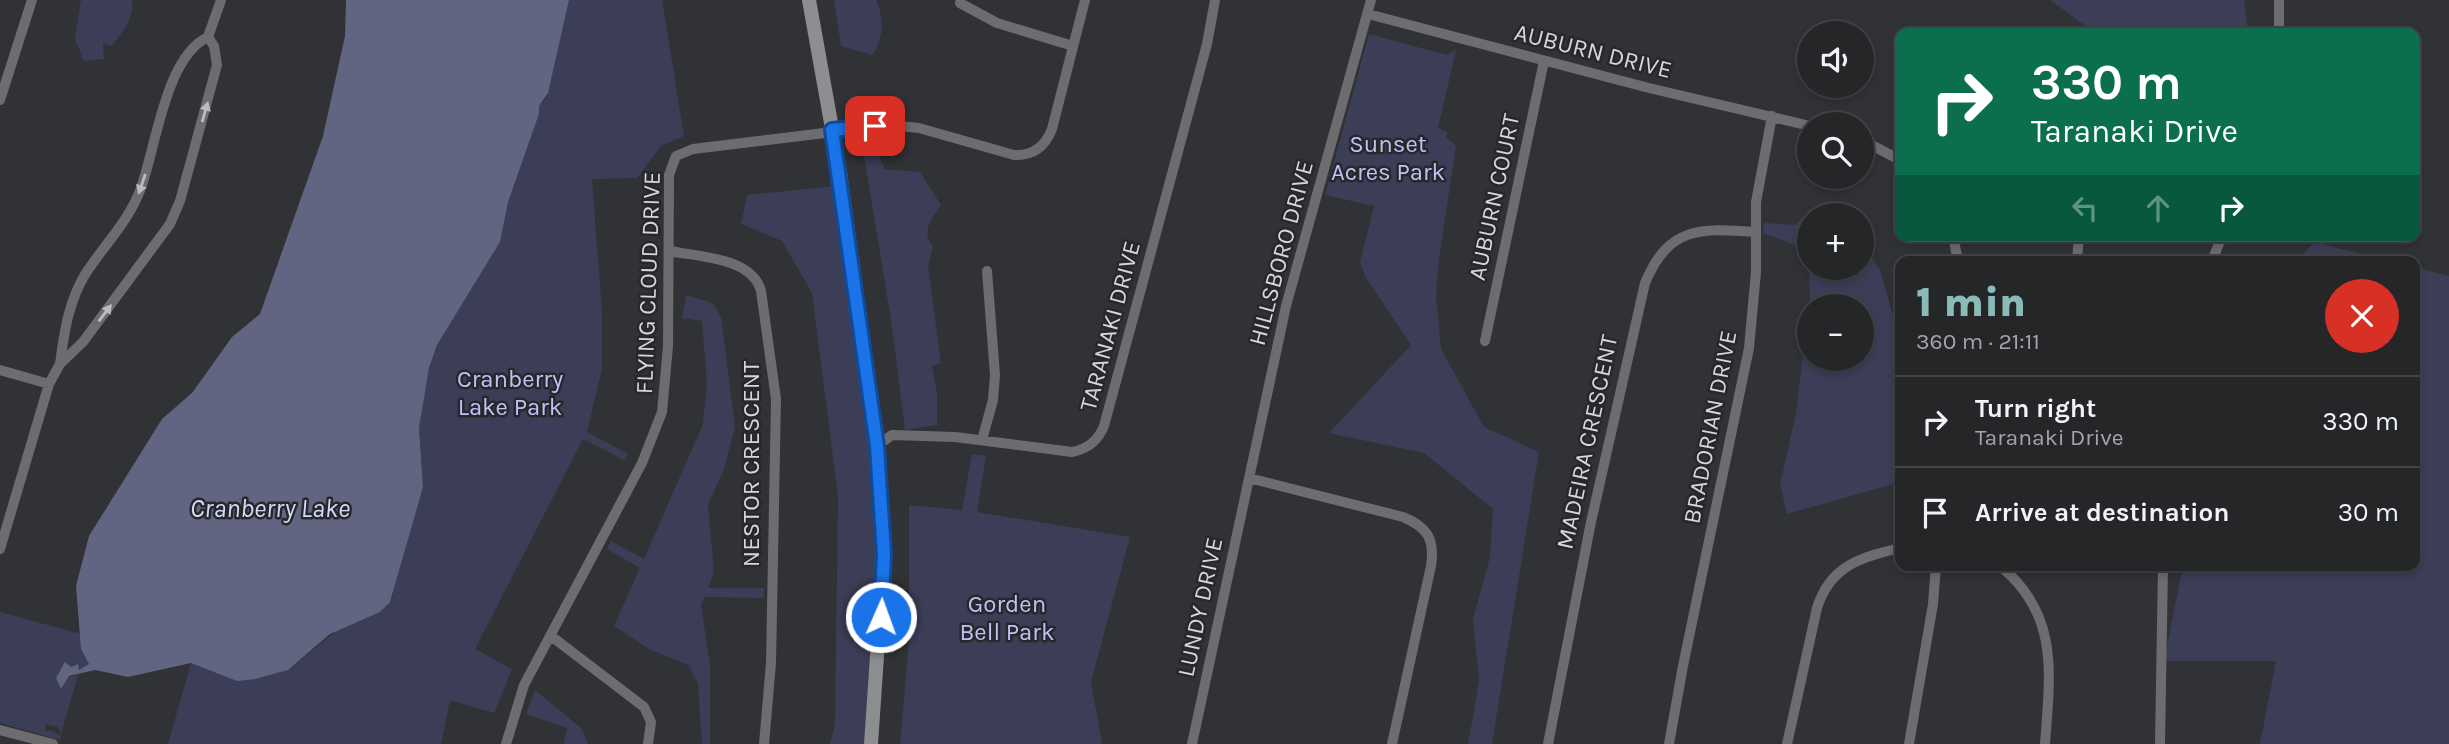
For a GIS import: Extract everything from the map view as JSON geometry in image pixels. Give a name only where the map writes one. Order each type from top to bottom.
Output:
[{"type":"main road","points":[[809,0],[832,130],[877,446],[884,554],[871,744]]},
{"type":"street","points":[[0,100],[32,0]]},
{"type":"street","points":[[60,364],[69,311],[76,293],[131,212],[180,62],[198,41],[208,37],[221,0]]},
{"type":"street","points":[[832,130],[902,126],[1014,155],[1028,154],[1043,145],[1049,136],[1085,0]]},
{"type":"street","name":"TARANAKI DRIVE","points":[[877,446],[892,435],[982,440],[1072,452],[1086,448],[1101,433],[1207,44],[1215,0]]},
{"type":"street","name":"HILLSBORO DRIVE","points":[[1249,478],[1286,306],[1371,0]]},
{"type":"street","points":[[2279,0],[2280,28]]},
{"type":"street","points":[[960,3],[997,23],[1073,46]]},
{"type":"street","name":"AUBURN DRIVE","points":[[1368,13],[1544,61],[1797,123]]},
{"type":"street","points":[[0,549],[49,384],[60,364],[83,342],[170,224],[180,201],[217,65],[214,46],[208,37]]},
{"type":"street","name":"AUBURN COURT","points":[[1485,341],[1544,61]]},
{"type":"street","name":"BRADORIAN DRIVE","points":[[1669,744],[1682,666],[1749,348],[1761,167],[1772,116]]},
{"type":"street","name":"FLYING CLOUD DRIVE","points":[[506,744],[519,697],[642,463],[662,412],[668,359],[669,175],[676,156],[693,149],[832,130]]},
{"type":"street","points":[[1874,146],[1895,157]]},
{"type":"street","name":"MADEIRA CRESCENT","points":[[1548,744],[1591,522],[1645,283],[1662,251],[1681,236],[1708,229],[1755,232]]},
{"type":"street","name":"NESTOR CRESCENT","points":[[670,251],[743,268],[757,279],[761,291],[776,399],[771,663],[764,744]]},
{"type":"street","points":[[982,440],[993,400],[995,375],[987,271]]},
{"type":"street","points":[[0,369],[49,384]]},
{"type":"street","points":[[1249,478],[1403,517],[1424,528],[1429,534],[1433,544],[1432,566],[1392,744]]},
{"type":"street","name":"LUNDY DRIVE","points":[[1192,744],[1249,478]]},
{"type":"street","points":[[1787,744],[1817,608],[1825,588],[1851,562],[1895,549]]},
{"type":"street","points":[[1909,744],[1933,604],[1936,571]]},
{"type":"street","points":[[2005,571],[2028,594],[2046,638],[2049,662],[2045,744]]},
{"type":"street","points":[[2160,744],[2163,571]]},
{"type":"street","points":[[551,636],[643,707],[650,722],[648,744]]},
{"type":"street","points":[[0,730],[53,744]]},
{"type":"green space","points":[[81,0],[132,0],[131,13],[123,30],[111,46],[103,43],[104,59],[84,61],[75,39]]},
{"type":"green space","name":"Cranberry Lake Park","points":[[569,0],[662,0],[684,136],[661,146],[637,178],[592,179],[602,313],[602,368],[587,432],[628,454],[624,460],[583,439],[475,649],[512,669],[494,713],[450,700],[441,744],[168,744],[191,663],[225,676],[278,673],[291,668],[341,627],[380,612],[392,597],[408,530],[423,487],[419,428],[429,368],[437,345],[500,242],[508,202],[539,114],[539,106],[546,98]]},
{"type":"green space","points":[[834,0],[876,0],[882,28],[873,55],[841,46]]},
{"type":"green space","points":[[2050,0],[2244,0],[2247,28],[2088,28]]},
{"type":"green space","name":"Sunset Acres Park","points":[[1369,34],[1447,55],[1456,50],[1438,128],[1447,132],[1446,137],[1456,146],[1438,266],[1436,297],[1441,349],[1484,427],[1539,452],[1492,744],[1468,744],[1479,681],[1473,619],[1490,557],[1493,509],[1424,453],[1329,433],[1411,345],[1365,276],[1360,262],[1374,206],[1325,195]]},
{"type":"green space","points":[[874,146],[885,169],[920,172],[941,205],[927,231],[933,246],[928,267],[941,363],[932,366],[937,394],[937,425],[905,430],[892,326],[864,156]]},
{"type":"green space","points":[[836,186],[865,385],[880,535],[875,680],[864,744],[830,744],[835,724],[838,496],[812,293],[782,241],[741,224],[747,195]]},
{"type":"green space","points":[[1764,223],[1797,223],[1797,246],[1763,233]]},
{"type":"green space","points":[[2314,242],[2369,256],[2301,256]]},
{"type":"green space","points":[[1874,261],[1880,270],[1892,313],[1895,314],[1895,483],[1787,514],[1780,484],[1796,414],[1801,371],[1874,371],[1874,294],[1810,294],[1809,280],[1874,280]]},
{"type":"green space","points":[[2420,268],[2449,276],[2449,744],[2260,744],[2276,661],[2164,661],[2182,571],[2420,571]]},
{"type":"green space","points":[[686,295],[713,303],[721,317],[735,427],[724,469],[708,505],[714,572],[708,588],[764,588],[764,598],[704,597],[701,605],[710,665],[710,744],[702,744],[698,683],[688,665],[649,649],[614,626],[640,568],[607,549],[611,541],[644,559],[703,424],[707,382],[702,321],[682,318]]},
{"type":"green space","name":"Gorden Bell Park","points":[[972,454],[986,456],[977,512],[1130,537],[1091,682],[1102,744],[900,744],[909,642],[909,505],[962,510]]},
{"type":"green space","points":[[0,612],[81,634],[81,649],[89,664],[79,671],[78,664],[71,667],[65,662],[56,678],[62,688],[66,678],[78,675],[61,734],[58,727],[45,724],[46,732],[50,730],[61,736],[60,740],[0,723]]},
{"type":"green space","points":[[535,690],[582,729],[588,744],[564,744],[567,728],[526,714]]},
{"type":"water","name":"Cranberry Lake","points":[[346,0],[569,0],[548,93],[539,106],[539,114],[508,202],[500,242],[437,345],[429,368],[419,428],[423,487],[390,602],[380,612],[330,634],[288,670],[255,679],[237,681],[191,663],[128,677],[95,670],[69,676],[61,689],[56,678],[65,662],[71,667],[78,664],[79,670],[89,664],[81,649],[76,586],[89,536],[162,419],[192,393],[232,337],[260,314],[323,136],[345,36]]},
{"type":"route","points":[[875,126],[832,130],[877,446],[884,554],[881,617]]}]
